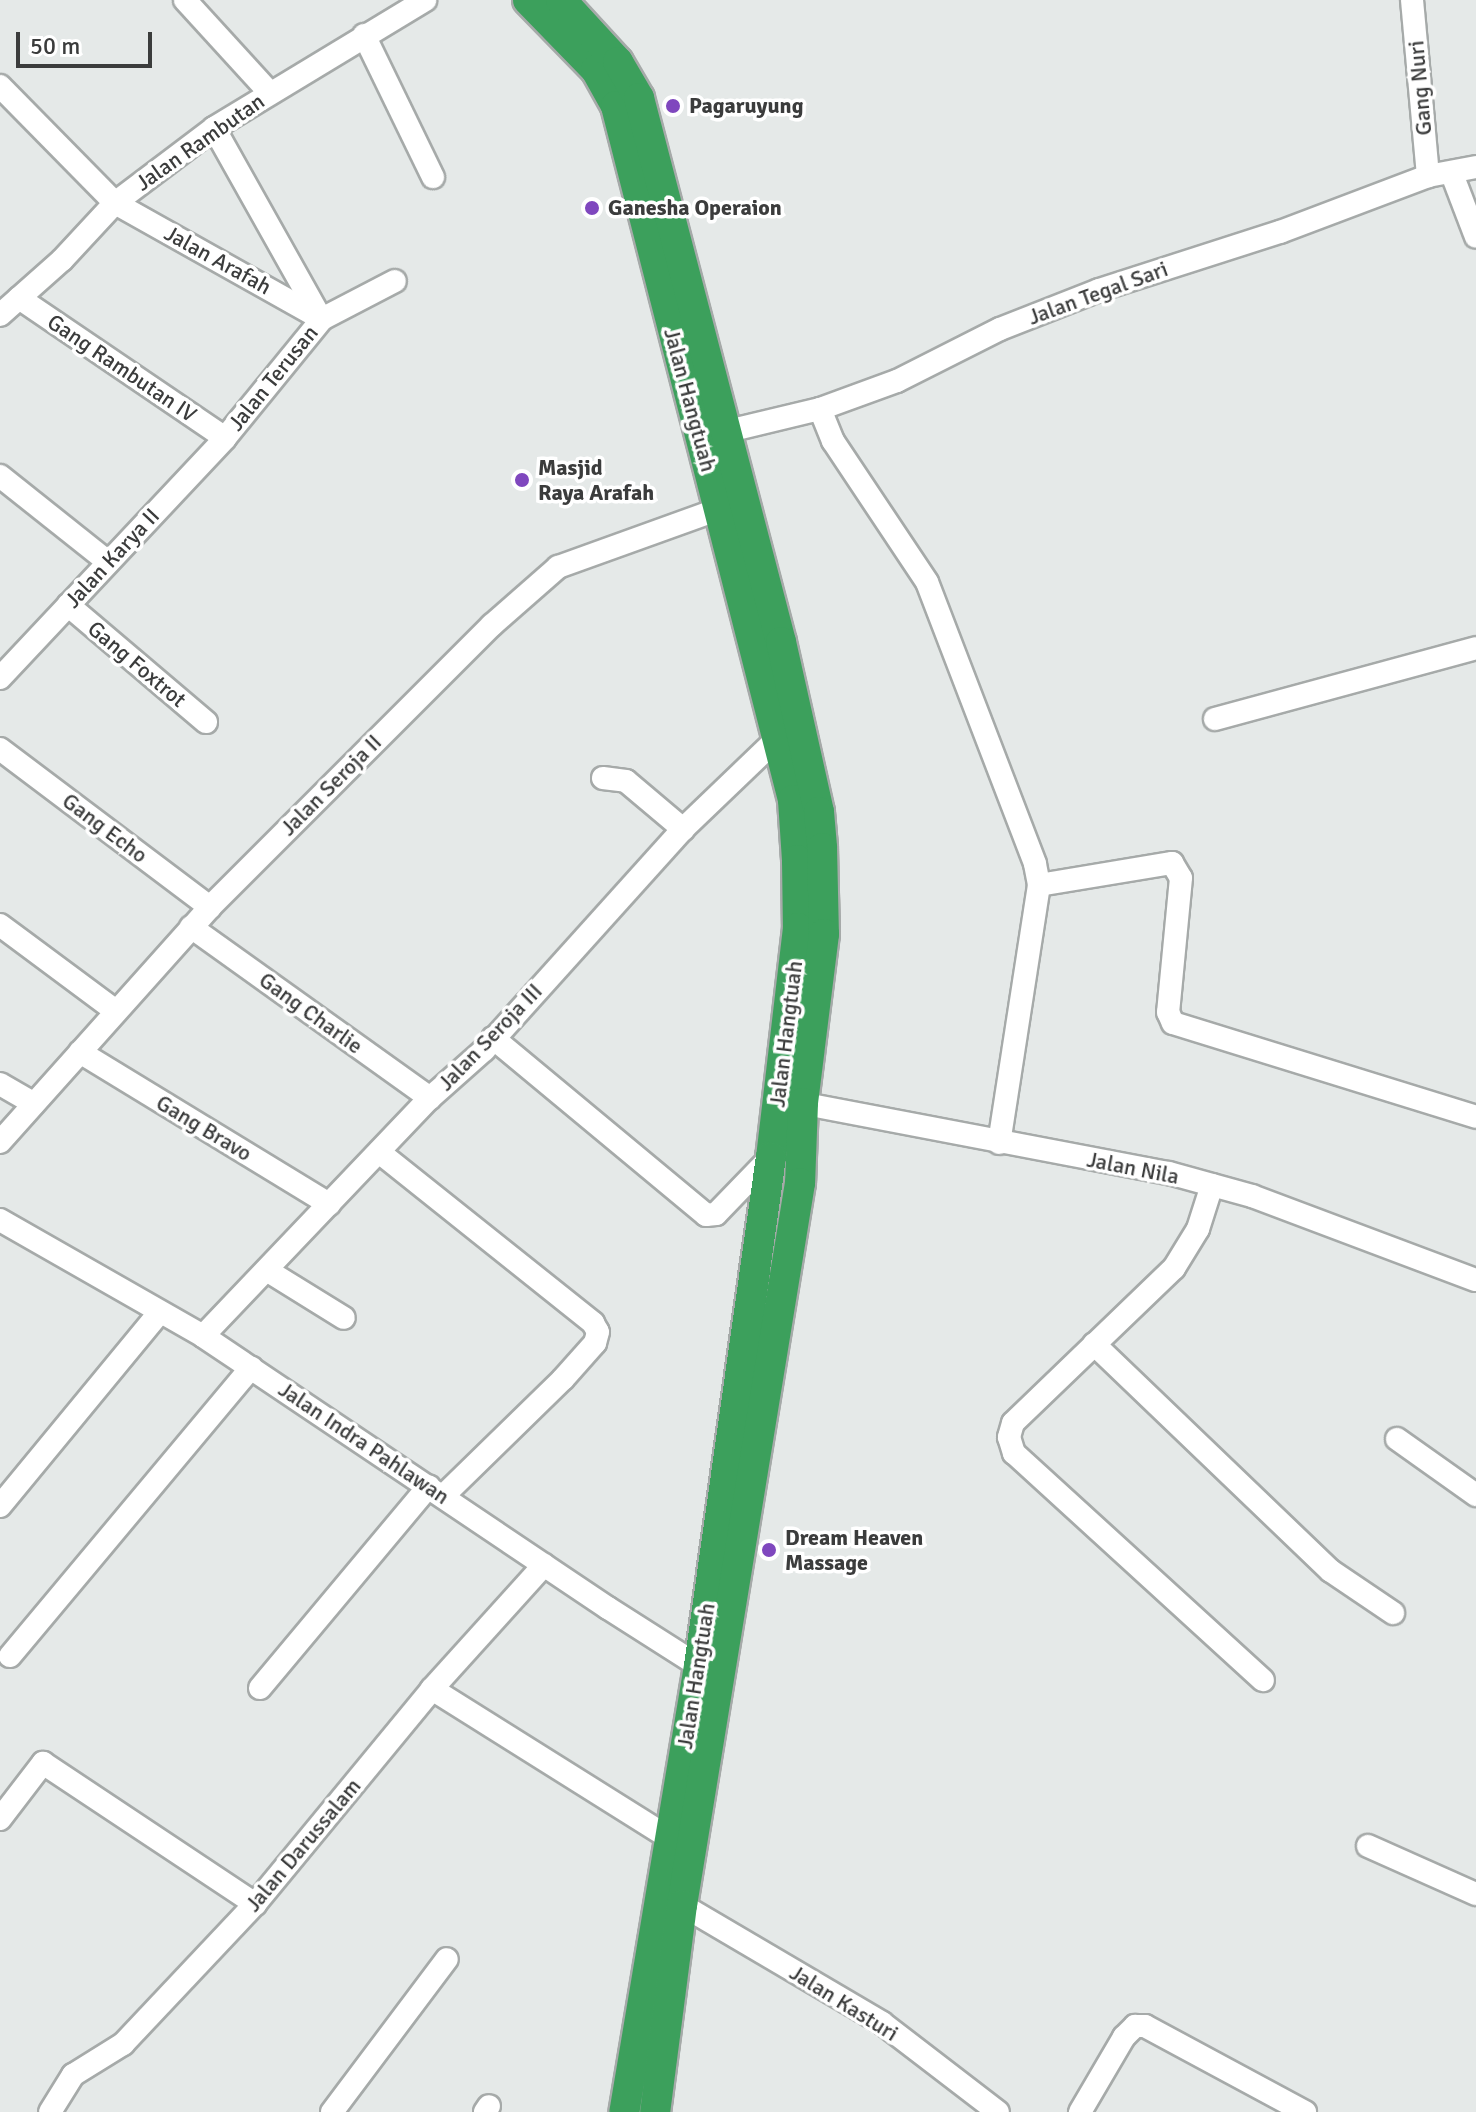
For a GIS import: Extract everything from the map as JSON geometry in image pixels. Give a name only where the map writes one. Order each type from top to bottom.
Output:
[{"type":"highway","name":"Jalan Hangtuah","points":[[528,0],[596,70],[616,106],[719,509],[768,645],[819,812],[822,848],[824,934],[790,1101],[771,1157],[655,2112]]},
{"type":"highway","name":"Jalan Hangtuah","points":[[561,0],[618,62],[639,98],[724,432],[768,645],[778,738],[793,800],[798,928],[790,1101],[800,1183],[711,1667],[668,1837],[624,2112]]},
{"type":"street","points":[[185,0],[270,93]]},
{"type":"street","name":"Jalan Rambutan","points":[[0,315],[115,203],[214,128],[425,0]]},
{"type":"street","name":"Gang Nuri","points":[[1412,0],[1428,176]]},
{"type":"street","points":[[364,35],[433,177]]},
{"type":"street","name":"Jalan Arafah","points":[[0,86],[115,203],[322,319]]},
{"type":"street","points":[[214,128],[322,319],[395,281]]},
{"type":"street","name":"Jalan Tegal Sari","points":[[724,432],[820,409],[897,381],[1000,329],[1099,290],[1280,232],[1428,176],[1452,174],[1476,167]]},
{"type":"street","points":[[1452,174],[1476,237]]},
{"type":"street","name":"Gang Rambutan IV","points":[[19,298],[225,438]]},
{"type":"street","name":"Jalan Terusan","points":[[225,438],[322,319]]},
{"type":"street","points":[[820,409],[833,441],[927,582],[1039,885],[999,1143]]},
{"type":"street","name":"Jalan Karya II","points":[[0,678],[225,438]]},
{"type":"street","points":[[0,476],[108,562]]},
{"type":"street","name":"Jalan Seroja II","points":[[0,1142],[210,907],[492,625],[558,567],[719,509]]},
{"type":"street","name":"Gang Foxtrot","points":[[68,605],[206,722]]},
{"type":"street","points":[[1215,719],[1476,648]]},
{"type":"street","name":"Jalan Seroja III","points":[[203,1336],[430,1098],[493,1038],[683,829],[778,738]]},
{"type":"street","name":"Gang Echo","points":[[0,749],[210,907]]},
{"type":"street","points":[[603,778],[626,781],[683,829]]},
{"type":"street","points":[[1039,885],[1172,863],[1181,878],[1168,1012],[1173,1023],[1476,1117]]},
{"type":"street","points":[[0,925],[116,1011]]},
{"type":"street","name":"Gang Charlie","points":[[191,927],[430,1098]]},
{"type":"street","points":[[493,1038],[706,1215],[716,1214],[771,1157]]},
{"type":"street","name":"Gang Bravo","points":[[80,1052],[329,1204]]},
{"type":"street","points":[[0,1084],[34,1104]]},
{"type":"street","name":"Jalan Nila","points":[[790,1101],[1212,1185],[1476,1280]]},
{"type":"street","points":[[260,1688],[436,1491],[563,1379],[595,1343],[598,1332],[584,1315],[379,1152]]},
{"type":"street","points":[[1212,1185],[1198,1229],[1174,1268],[1013,1423],[1009,1437],[1014,1453],[1263,1680]]},
{"type":"street","name":"Jalan Indra Pahlawan","points":[[2,1225],[203,1336],[544,1565],[711,1667]]},
{"type":"street","points":[[268,1271],[344,1318]]},
{"type":"street","points":[[0,1506],[160,1312]]},
{"type":"street","points":[[1094,1344],[1331,1571],[1393,1613]]},
{"type":"street","points":[[10,1656],[251,1368]]},
{"type":"street","points":[[1397,1439],[1476,1495]]},
{"type":"street","name":"Jalan Darussalam","points":[[50,2112],[73,2075],[123,2044],[255,1904],[432,1689],[544,1565]]},
{"type":"street","points":[[432,1689],[668,1837]]},
{"type":"street","points":[[0,1819],[35,1766],[43,1763],[255,1904]]},
{"type":"street","points":[[1368,1846],[1476,1894]]},
{"type":"street","name":"Jalan Kasturi","points":[[682,1905],[882,2023],[998,2112]]},
{"type":"street","points":[[332,2112],[447,1959]]},
{"type":"street","points":[[1080,2112],[1124,2037],[1135,2026],[1145,2026],[1305,2112]]},
{"type":"place","name":"Pagaruyung","points":[[673,106]]},
{"type":"place","name":"Ganesha Operaion","points":[[592,208]]},
{"type":"place","name":"Masjid Raya Arafah","points":[[522,480]]},
{"type":"place","name":"Dream Heaven Massage","points":[[769,1550]]}]
